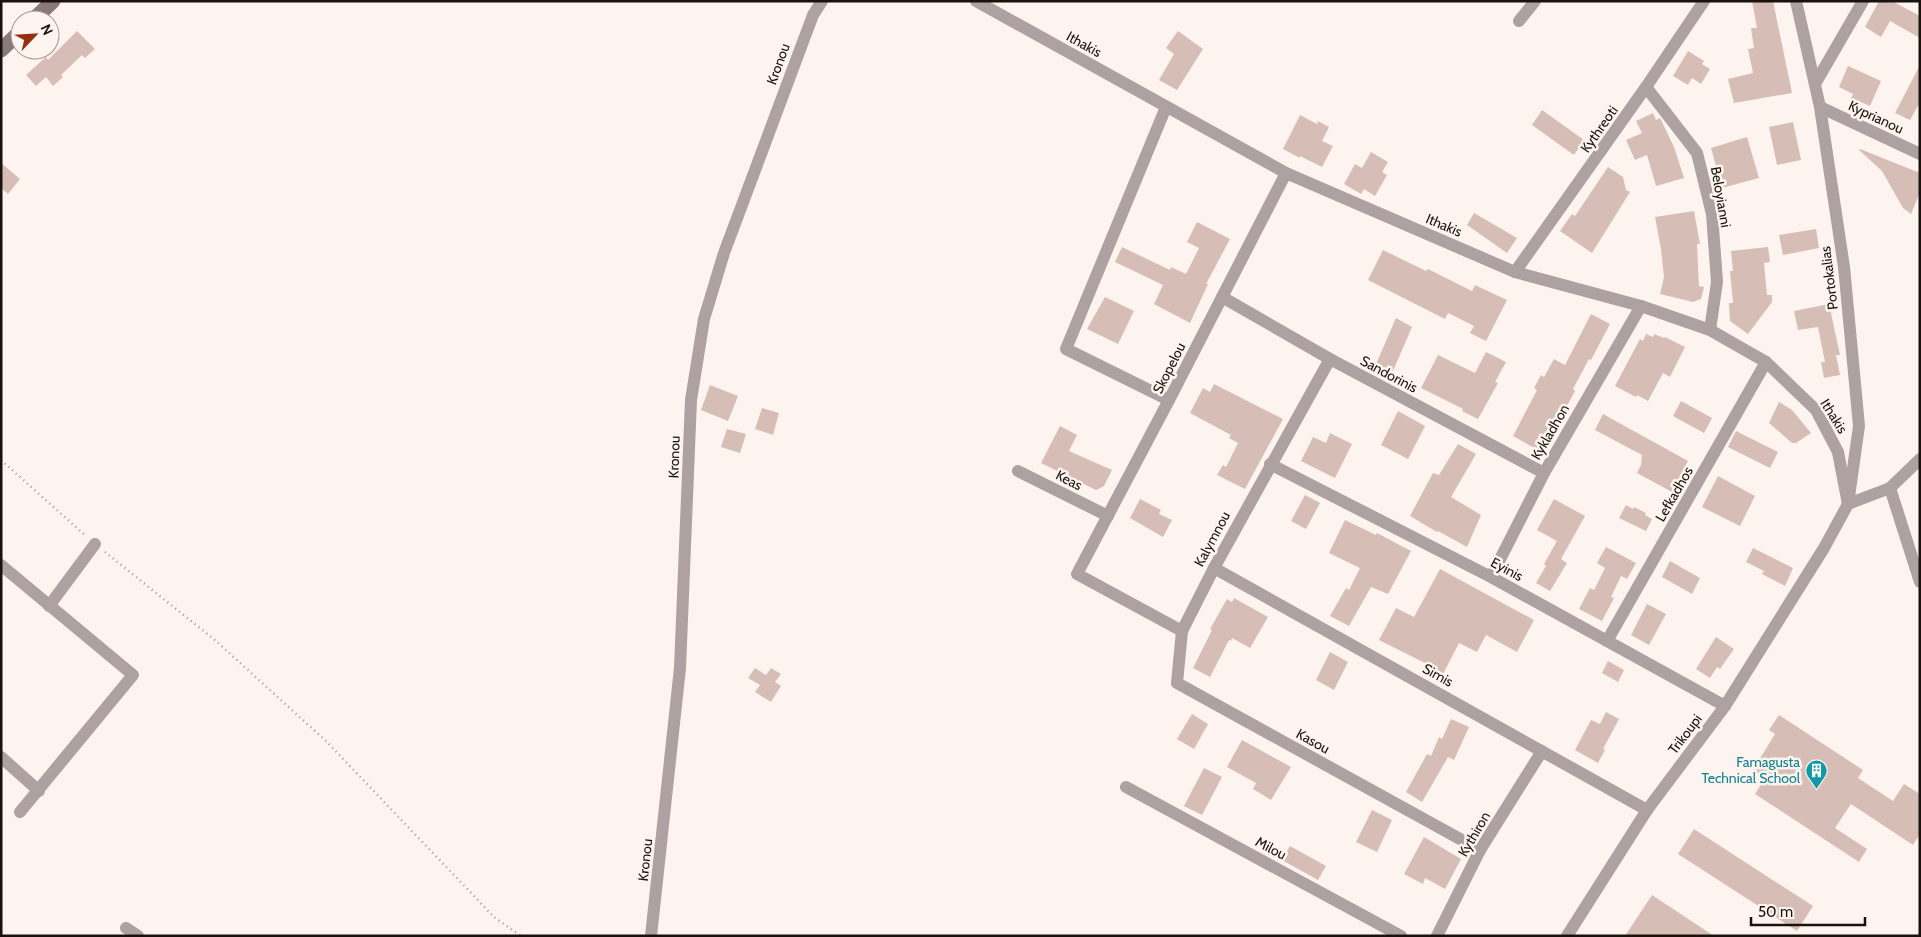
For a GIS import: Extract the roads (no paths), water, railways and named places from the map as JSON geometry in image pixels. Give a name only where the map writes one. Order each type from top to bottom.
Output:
[{"type":"main road","points":[[44,10],[53,1]]},
{"type":"street","name":"Kronou","points":[[651,936],[680,668],[691,400],[704,319],[724,253],[813,15],[822,1]]},
{"type":"street","name":"Ithakis","points":[[976,1],[1286,173],[1516,272],[1641,306],[1710,330],[1766,362],[1816,410],[1838,452],[1848,504]]},
{"type":"street","points":[[1519,21],[1534,1]]},
{"type":"street","name":"Kythreoti","points":[[1516,272],[1704,1]]},
{"type":"street","name":"Portokalias","points":[[1796,1],[1820,107],[1844,267],[1859,426],[1848,504],[1824,548]]},
{"type":"street","points":[[1815,84],[1863,1]]},
{"type":"street","name":"Beloyianni","points":[[1646,87],[1697,153],[1712,214],[1716,282],[1710,330]]},
{"type":"street","points":[[1166,107],[1066,348],[1169,400]]},
{"type":"street","name":"Kyprianou","points":[[1820,107],[1920,154]]},
{"type":"street","name":"Skopelou","points":[[1182,631],[1077,574],[1286,173]]},
{"type":"street","name":"Sandorinis","points":[[1222,298],[1330,359],[1544,473]]},
{"type":"street","name":"Kykladhon","points":[[1491,577],[1544,473],[1641,306]]},
{"type":"street","name":"Kalymnou","points":[[1182,631],[1270,464],[1330,359]]},
{"type":"street","name":"Lefkadhos","points":[[1607,641],[1766,362]]},
{"type":"street","points":[[1848,504],[1890,488],[1920,459]]},
{"type":"street","name":"Eyinis","points":[[1270,464],[1491,577],[1725,706]]},
{"type":"street","name":"Keas","points":[[1018,471],[1108,516]]},
{"type":"street","points":[[1890,488],[1920,582]]},
{"type":"street","points":[[49,606],[96,544]]},
{"type":"street","name":"Trikoupi","points":[[1567,936],[1647,810],[1725,706],[1824,548]]},
{"type":"street","points":[[1,565],[133,675],[20,812]]},
{"type":"street","name":"Simis","points":[[1214,568],[1647,810]]},
{"type":"street","name":"Kasou","points":[[1182,631],[1177,683],[1480,850]]},
{"type":"street","name":"Kythiron","points":[[1437,936],[1480,850],[1542,751]]},
{"type":"street","points":[[1,757],[39,791]]},
{"type":"street","name":"Milou","points":[[1126,787],[1401,936]]},
{"type":"street","points":[[126,928],[138,936]]},
{"type":"place","name":"Famagusta Technical School","points":[[1816,789]]}]
